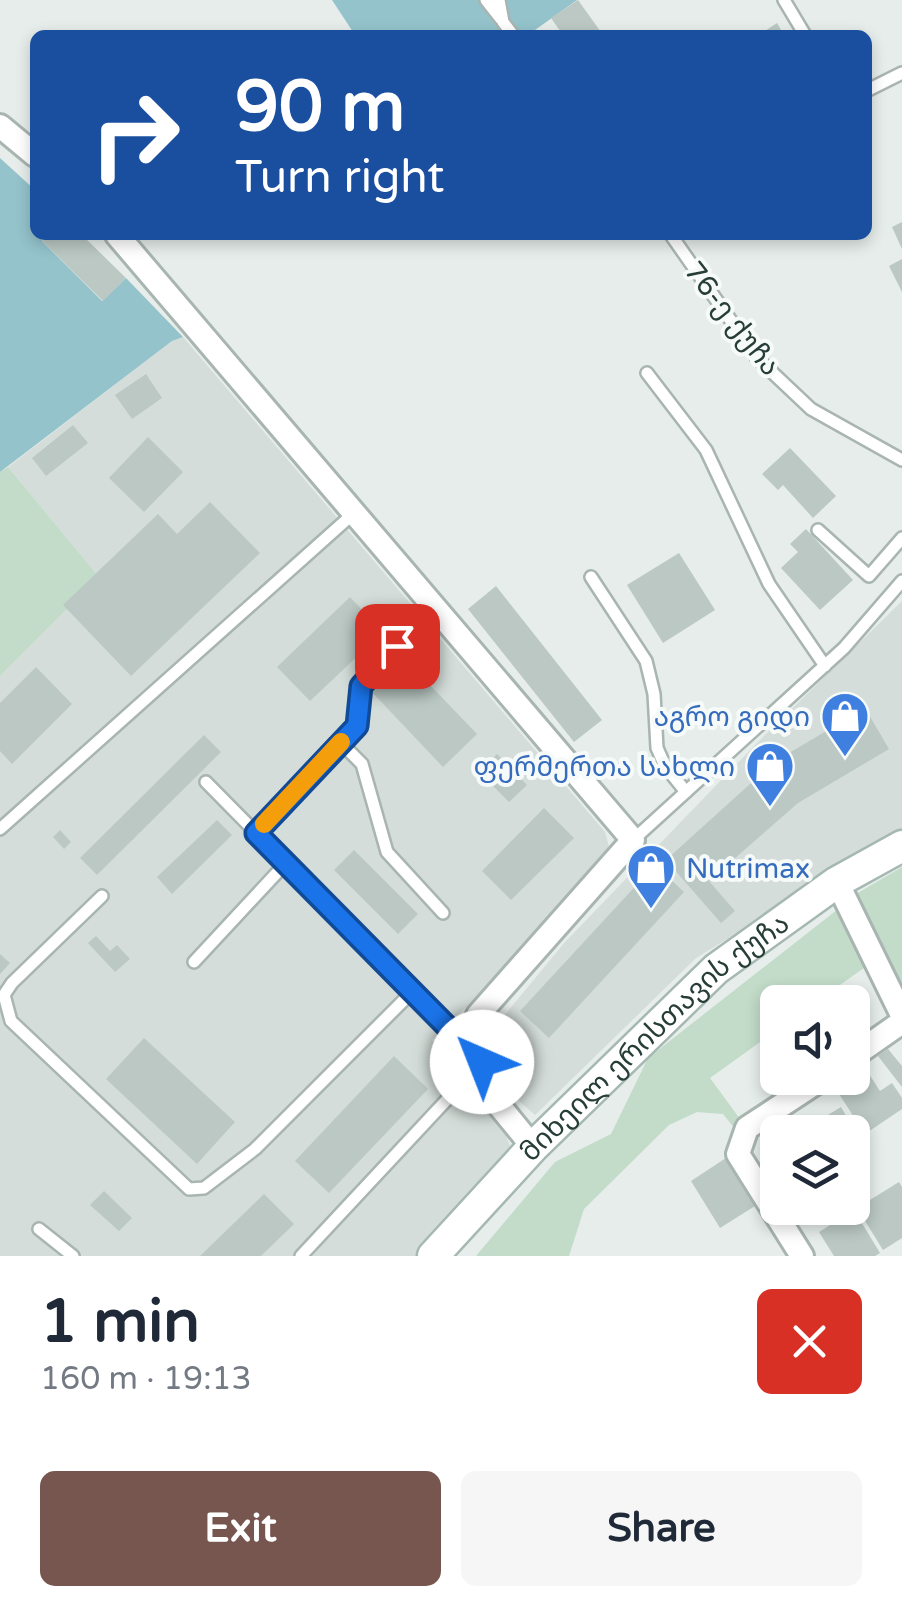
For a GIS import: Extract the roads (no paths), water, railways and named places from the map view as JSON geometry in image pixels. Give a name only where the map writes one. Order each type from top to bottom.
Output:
[{"type":"main road","name":"მიხეილ ერისთავის ქუჩა","points":[[434,1256],[533,1147],[716,969],[837,882],[902,846]]},
{"type":"street","points":[[0,126],[30,151]]},
{"type":"street","points":[[122,240],[633,840],[478,1014],[482,1062],[496,1104],[533,1147]]},
{"type":"street","points":[[837,882],[902,1018],[870,1043]]},
{"type":"street","points":[[797,1095],[747,1128],[738,1154],[802,1256]]},
{"type":"lane","points":[[486,0],[510,30]]},
{"type":"lane","points":[[499,0],[504,22]]},
{"type":"lane","points":[[784,0],[802,30]]},
{"type":"lane","points":[[872,88],[902,73]]},
{"type":"lane","name":"76-ე ქუჩა","points":[[674,240],[757,358],[811,408],[902,460]]},
{"type":"lane","points":[[647,373],[706,450],[769,584],[825,666]]},
{"type":"lane","points":[[0,829],[354,513]]},
{"type":"lane","points":[[818,530],[869,576],[902,538]]},
{"type":"lane","points":[[591,577],[646,661],[654,694],[657,748],[664,766],[686,792]]},
{"type":"lane","points":[[633,840],[825,666],[902,581]]},
{"type":"lane","points":[[256,833],[357,726],[361,686],[397,646]]},
{"type":"lane","points":[[340,743],[362,764],[387,852],[443,913]]},
{"type":"lane","points":[[206,782],[482,1062],[301,1256]]},
{"type":"lane","points":[[194,962],[286,863]]},
{"type":"lane","points":[[102,896],[12,983],[4,996],[11,1021],[189,1189],[204,1188],[254,1148],[412,991]]},
{"type":"lane","points":[[39,1229],[73,1256]]},
{"type":"water","points":[[332,0],[577,0],[535,30],[352,30]]},
{"type":"water","points":[[0,158],[30,185],[30,240],[43,240],[102,301],[126,278],[183,337],[172,341],[0,472]]},
{"type":"place","name":"აგრო გიდი","points":[[845,758]]},
{"type":"place","name":"ფერმერთა სახლი","points":[[770,808]]},
{"type":"place","name":"Nutrimax","points":[[651,910]]}]
